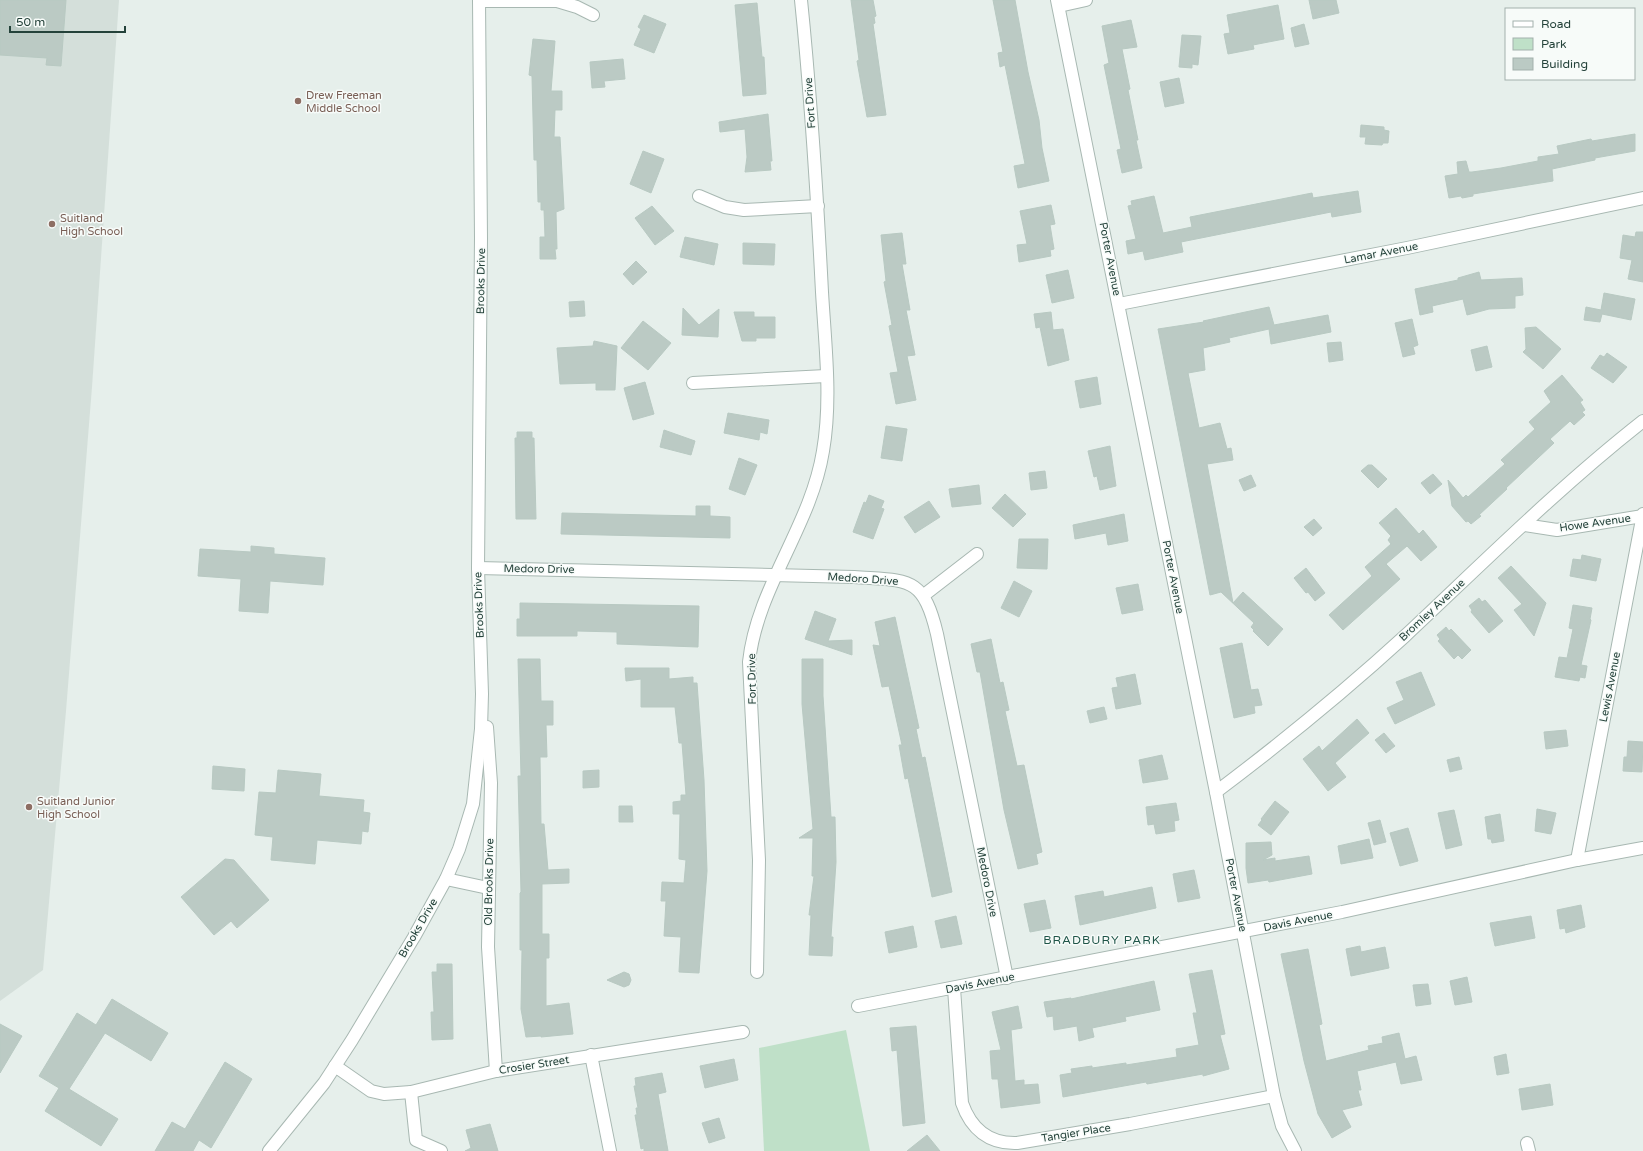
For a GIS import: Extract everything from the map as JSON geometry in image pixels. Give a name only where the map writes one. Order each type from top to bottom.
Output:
[{"type":"street","name":"Fort Drive","points":[[757,972],[759,860],[749,662],[754,629],[804,516],[819,471],[826,426],[826,376],[818,206],[801,0]]},
{"type":"street","points":[[1058,3],[1086,0]]},
{"type":"street","points":[[478,1],[557,1],[577,7],[593,15]]},
{"type":"street","name":"Brooks Drive","points":[[269,1151],[312,1100],[380,994],[446,879],[459,849],[473,804],[481,729],[482,694],[478,568],[481,238],[478,1]]},
{"type":"street","name":"Porter Avenue","points":[[1058,3],[1216,792],[1274,1096],[1282,1126],[1295,1151]]},
{"type":"street","points":[[699,196],[724,207],[744,210],[818,206]]},
{"type":"street","name":"Lamar Avenue","points":[[1119,304],[1413,246],[1643,198]]},
{"type":"street","points":[[693,383],[826,376]]},
{"type":"street","name":"Bromley Avenue","points":[[1216,792],[1288,736],[1381,656],[1568,484],[1643,421]]},
{"type":"street","name":"Howe Avenue","points":[[1524,525],[1558,530],[1643,515]]},
{"type":"street","name":"Lewis Avenue","points":[[1577,860],[1643,515]]},
{"type":"street","points":[[924,595],[977,554]]},
{"type":"street","name":"Medoro Drive","points":[[478,568],[854,577],[899,580],[916,587],[924,595],[928,602],[937,634],[1007,978]]},
{"type":"street","name":"Old Brooks Drive","points":[[482,694],[488,735],[490,783],[488,947],[496,1071]]},
{"type":"street","name":"Davis Avenue","points":[[858,1006],[1243,932],[1474,884],[1577,860],[1643,848]]},
{"type":"street","points":[[446,879],[488,888]]},
{"type":"street","name":"Tangier Place","points":[[954,988],[962,1103],[966,1115],[975,1128],[993,1140],[1004,1143],[1017,1143],[1130,1124],[1274,1096]]},
{"type":"street","name":"Crosier Street","points":[[335,1066],[371,1091],[384,1094],[411,1092],[496,1071],[743,1032]]},
{"type":"street","points":[[591,1055],[610,1151]]},
{"type":"street","points":[[411,1092],[415,1145],[441,1151]]},
{"type":"shaded area","name":"Suitland High School","points":[[0,0],[119,0],[92,387],[66,711],[43,970],[0,1001]]},
{"type":"green space","points":[[846,1030],[870,1151],[764,1151],[759,1048]]},
{"type":"building","points":[[0,0],[66,0],[61,66],[46,65],[47,58],[0,55]]},
{"type":"building","points":[[851,0],[873,0],[876,16],[874,17],[875,23],[873,24],[886,115],[867,117],[857,61],[859,60]]},
{"type":"building","points":[[993,0],[1015,0],[1028,72],[1039,120],[1042,148],[1049,181],[1018,188],[1014,166],[1025,164],[1005,65],[1000,67],[998,53],[1003,52]]},
{"type":"building","points":[[1309,0],[1336,0],[1339,13],[1313,19]]},
{"type":"building","points":[[757,3],[762,57],[764,57],[766,94],[743,96],[735,5]]},
{"type":"building","points":[[1278,5],[1284,39],[1253,45],[1254,49],[1228,54],[1224,34],[1230,33],[1227,15]]},
{"type":"building","points":[[644,15],[666,24],[654,53],[634,45],[641,29],[638,27]]},
{"type":"building","points":[[1131,20],[1137,47],[1122,49],[1138,140],[1136,140],[1142,168],[1122,173],[1117,150],[1121,149],[1104,65],[1109,63],[1102,26]]},
{"type":"building","points":[[1304,24],[1309,44],[1295,47],[1291,28]]},
{"type":"building","points":[[1182,35],[1201,36],[1198,65],[1192,64],[1192,68],[1179,67]]},
{"type":"building","points":[[533,39],[555,41],[551,91],[562,91],[562,110],[555,110],[554,137],[560,137],[564,209],[556,212],[556,259],[540,259],[540,237],[545,237],[544,210],[541,210],[541,202],[538,202],[537,160],[534,160],[532,76],[529,75]]},
{"type":"building","points":[[623,59],[625,79],[604,81],[605,87],[592,88],[590,62]]},
{"type":"building","points":[[1179,78],[1184,103],[1165,107],[1160,82]]},
{"type":"building","points":[[768,114],[772,161],[770,161],[771,170],[745,172],[747,157],[745,129],[720,132],[719,122]]},
{"type":"building","points":[[1361,125],[1384,127],[1384,130],[1389,131],[1388,143],[1383,143],[1382,145],[1365,144],[1366,137],[1360,137]]},
{"type":"building","points":[[1635,134],[1635,151],[1595,158],[1595,160],[1552,169],[1553,181],[1473,194],[1473,196],[1462,198],[1461,196],[1449,198],[1445,176],[1458,174],[1457,162],[1466,161],[1469,172],[1501,168],[1538,161],[1538,157],[1559,154],[1557,146],[1591,139],[1592,141]]},
{"type":"building","points":[[643,151],[664,159],[651,193],[630,184]]},
{"type":"building","points":[[1358,191],[1361,212],[1332,217],[1331,212],[1181,242],[1183,252],[1145,260],[1143,251],[1128,254],[1126,241],[1136,239],[1128,206],[1132,205],[1131,201],[1154,196],[1163,233],[1192,227],[1190,217],[1312,193],[1313,198]]},
{"type":"building","points":[[1051,205],[1055,224],[1050,225],[1054,249],[1050,250],[1051,256],[1019,262],[1017,245],[1027,244],[1020,211]]},
{"type":"building","points":[[652,206],[674,231],[655,245],[635,218]]},
{"type":"building","points":[[1636,232],[1643,232],[1643,282],[1628,279],[1632,260],[1620,258],[1623,235],[1635,237]]},
{"type":"building","points":[[902,233],[906,264],[902,264],[910,310],[906,310],[915,355],[907,356],[916,400],[896,404],[890,373],[898,372],[889,326],[892,325],[884,282],[886,281],[881,235]]},
{"type":"building","points":[[685,237],[718,244],[714,265],[680,257]]},
{"type":"building","points":[[743,243],[775,244],[774,265],[743,264]]},
{"type":"building","points":[[636,261],[647,272],[633,285],[623,274]]},
{"type":"building","points":[[1068,270],[1074,298],[1052,303],[1046,275]]},
{"type":"building","points":[[1479,272],[1481,280],[1522,278],[1523,295],[1515,296],[1515,308],[1489,309],[1467,315],[1463,299],[1432,306],[1433,312],[1420,315],[1415,289],[1458,280],[1458,278]]},
{"type":"building","points":[[1604,293],[1635,299],[1631,320],[1602,314],[1600,322],[1584,320],[1586,307],[1601,310]]},
{"type":"building","points":[[584,301],[585,316],[570,317],[569,302]]},
{"type":"building","points":[[1269,307],[1274,325],[1328,315],[1331,332],[1271,344],[1269,329],[1229,338],[1230,342],[1203,348],[1205,370],[1188,373],[1199,428],[1220,423],[1227,449],[1231,448],[1233,460],[1207,464],[1233,603],[1243,592],[1283,629],[1268,646],[1253,631],[1254,630],[1251,627],[1254,623],[1221,592],[1210,595],[1158,329],[1204,322],[1203,321]]},
{"type":"building","points":[[683,308],[699,325],[719,309],[718,337],[682,335]]},
{"type":"building","points":[[734,312],[754,312],[754,317],[775,317],[775,338],[756,338],[756,341],[742,341]]},
{"type":"building","points":[[1051,312],[1053,330],[1063,329],[1069,360],[1048,366],[1040,327],[1036,328],[1034,314]]},
{"type":"building","points":[[1412,319],[1418,345],[1413,347],[1415,354],[1403,357],[1395,323]]},
{"type":"building","points":[[643,321],[671,343],[648,370],[621,348]]},
{"type":"building","points":[[1536,327],[1561,349],[1543,369],[1523,352],[1526,349],[1525,328]]},
{"type":"building","points":[[594,341],[617,346],[615,390],[596,390],[596,383],[560,384],[557,348],[593,346]]},
{"type":"building","points":[[1341,342],[1343,360],[1329,362],[1327,343]]},
{"type":"building","points":[[1487,346],[1492,367],[1476,371],[1471,350]]},
{"type":"building","points":[[1607,353],[1627,367],[1613,383],[1591,368],[1600,355],[1604,357]]},
{"type":"building","points":[[1562,375],[1583,400],[1580,402],[1585,410],[1582,412],[1585,415],[1574,425],[1570,421],[1550,439],[1554,443],[1479,515],[1481,516],[1471,524],[1468,521],[1466,522],[1452,506],[1448,480],[1463,498],[1466,495],[1468,497],[1505,464],[1501,460],[1535,429],[1529,422],[1551,402],[1544,391]]},
{"type":"building","points":[[1097,377],[1101,404],[1080,408],[1075,381]]},
{"type":"building","points":[[645,382],[654,414],[633,420],[624,388]]},
{"type":"building","points":[[728,413],[769,420],[767,434],[760,432],[759,440],[724,433]]},
{"type":"building","points":[[886,426],[907,429],[902,461],[881,458]]},
{"type":"building","points":[[664,430],[695,441],[691,455],[660,447]]},
{"type":"building","points":[[517,432],[532,432],[532,438],[534,438],[536,519],[516,519],[515,438],[517,438]]},
{"type":"building","points":[[1110,446],[1116,486],[1100,490],[1097,476],[1094,477],[1088,451]]},
{"type":"building","points":[[739,458],[757,465],[745,495],[729,489]]},
{"type":"building","points":[[1368,465],[1372,465],[1387,479],[1378,488],[1361,471]]},
{"type":"building","points":[[1045,471],[1047,488],[1031,490],[1029,473]]},
{"type":"building","points":[[1433,474],[1442,484],[1430,494],[1421,483]]},
{"type":"building","points":[[1251,475],[1256,486],[1244,491],[1239,480]]},
{"type":"building","points":[[979,485],[981,504],[952,507],[949,489]]},
{"type":"building","points":[[1005,494],[1026,514],[1013,527],[992,508]]},
{"type":"building","points":[[869,495],[884,501],[881,508],[884,509],[873,539],[853,532],[864,502],[866,503]]},
{"type":"building","points":[[929,501],[940,517],[915,533],[904,517]]},
{"type":"building","points":[[696,506],[710,506],[710,516],[730,517],[730,538],[561,534],[562,513],[696,516]]},
{"type":"building","points":[[1396,508],[1419,534],[1423,530],[1437,547],[1421,561],[1407,546],[1386,564],[1400,579],[1343,630],[1329,615],[1372,576],[1365,567],[1391,544],[1388,540],[1391,536],[1379,523]]},
{"type":"building","points":[[1124,514],[1128,541],[1108,545],[1106,533],[1075,539],[1073,525]]},
{"type":"building","points":[[1314,519],[1322,528],[1313,536],[1304,527]]},
{"type":"building","points":[[1019,539],[1048,539],[1047,569],[1017,568]]},
{"type":"building","points":[[251,546],[274,548],[274,554],[325,558],[323,585],[270,581],[268,613],[239,611],[241,579],[198,576],[200,549],[251,552]]},
{"type":"building","points":[[1582,555],[1601,559],[1596,581],[1570,576],[1573,559],[1581,560]]},
{"type":"building","points":[[1511,566],[1546,603],[1534,636],[1514,610],[1522,604],[1498,578]]},
{"type":"building","points":[[1306,568],[1325,593],[1315,601],[1308,592],[1306,593],[1294,578]]},
{"type":"building","points":[[1014,581],[1032,591],[1019,617],[1001,608]]},
{"type":"building","points":[[1138,584],[1143,610],[1122,614],[1116,588]]},
{"type":"building","points":[[1479,598],[1482,602],[1485,600],[1503,621],[1489,633],[1471,612],[1472,610],[1469,606]]},
{"type":"building","points":[[520,603],[699,606],[698,647],[617,644],[617,632],[577,631],[577,636],[517,636],[517,619],[520,619]]},
{"type":"building","points":[[1573,605],[1592,608],[1591,620],[1581,665],[1587,666],[1585,678],[1580,677],[1579,681],[1555,677],[1559,657],[1567,658],[1573,629],[1569,628]]},
{"type":"building","points":[[815,611],[836,619],[828,641],[852,640],[852,655],[805,639]]},
{"type":"building","points":[[895,617],[919,728],[916,729],[922,758],[925,757],[952,892],[932,897],[908,778],[905,779],[899,745],[902,745],[889,686],[882,687],[873,645],[880,646],[875,622]]},
{"type":"building","points":[[1446,627],[1449,631],[1451,629],[1471,650],[1462,659],[1458,655],[1454,659],[1438,641],[1440,639],[1437,635]]},
{"type":"building","points":[[991,639],[1000,683],[1003,682],[1009,710],[1005,711],[1017,766],[1024,765],[1042,852],[1036,854],[1038,864],[1018,869],[1004,810],[980,672],[977,672],[971,644]]},
{"type":"building","points":[[1242,643],[1251,690],[1258,689],[1262,705],[1254,706],[1255,713],[1234,718],[1220,648]]},
{"type":"building","points":[[518,659],[540,659],[541,701],[553,701],[553,725],[546,725],[547,757],[540,757],[541,824],[544,824],[548,870],[569,869],[569,883],[542,884],[542,934],[549,934],[549,958],[546,958],[546,1006],[569,1003],[573,1034],[526,1037],[521,1009],[522,950],[520,950],[521,892],[518,776],[521,776]]},
{"type":"building","points":[[802,659],[823,659],[823,696],[831,817],[835,817],[836,862],[831,937],[833,937],[832,956],[809,955],[811,915],[809,915],[814,876],[812,876],[813,838],[799,838],[813,829],[802,704]]},
{"type":"building","points":[[625,668],[669,668],[669,679],[693,677],[693,683],[697,683],[704,780],[707,871],[699,973],[679,972],[681,937],[664,936],[666,901],[661,901],[662,882],[684,883],[686,860],[679,859],[680,814],[673,814],[673,802],[681,801],[681,795],[686,795],[682,743],[679,743],[675,707],[641,707],[641,679],[626,681]]},
{"type":"building","points":[[1421,672],[1435,705],[1395,724],[1387,708],[1404,700],[1396,682]]},
{"type":"building","points":[[1135,674],[1141,704],[1116,709],[1112,688],[1118,687],[1116,678]]},
{"type":"building","points":[[1104,707],[1107,719],[1090,723],[1087,711]]},
{"type":"building","points":[[1357,719],[1369,733],[1335,763],[1346,777],[1328,791],[1303,759],[1319,746],[1322,751]]},
{"type":"building","points":[[1566,730],[1568,746],[1546,749],[1544,732]]},
{"type":"building","points":[[1384,733],[1395,746],[1386,753],[1375,740]]},
{"type":"building","points":[[1628,741],[1643,742],[1642,772],[1623,771],[1624,757],[1627,757]]},
{"type":"building","points":[[1162,755],[1168,779],[1143,783],[1139,760]]},
{"type":"building","points":[[1459,757],[1462,769],[1450,772],[1447,760]]},
{"type":"building","points":[[213,766],[245,769],[244,791],[212,789]]},
{"type":"building","points":[[278,770],[321,774],[319,796],[364,800],[363,812],[370,813],[368,832],[362,831],[361,844],[317,840],[315,864],[271,860],[273,837],[255,835],[259,792],[276,793]]},
{"type":"building","points":[[599,770],[599,787],[583,788],[583,771]]},
{"type":"building","points":[[1275,801],[1289,812],[1271,835],[1258,825]]},
{"type":"building","points":[[1176,803],[1179,820],[1174,821],[1175,831],[1156,834],[1154,824],[1148,825],[1146,807]]},
{"type":"building","points":[[619,806],[632,806],[633,822],[619,822]]},
{"type":"building","points":[[1537,809],[1556,813],[1551,834],[1535,831]]},
{"type":"building","points":[[1454,810],[1462,845],[1446,849],[1438,813]]},
{"type":"building","points":[[1500,814],[1504,841],[1492,843],[1491,839],[1488,839],[1485,817]]},
{"type":"building","points":[[1380,820],[1386,842],[1374,845],[1368,823]]},
{"type":"building","points":[[1408,828],[1418,861],[1400,866],[1390,833]]},
{"type":"building","points":[[1369,839],[1373,858],[1341,864],[1338,846]]},
{"type":"building","points":[[1271,842],[1272,855],[1263,860],[1275,858],[1275,861],[1309,856],[1312,874],[1269,882],[1268,880],[1248,883],[1246,868],[1246,843]]},
{"type":"building","points":[[225,859],[234,860],[269,900],[237,928],[231,921],[214,935],[181,897]]},
{"type":"building","points":[[1194,870],[1200,898],[1178,902],[1173,874]]},
{"type":"building","points":[[1152,887],[1156,908],[1080,925],[1075,896],[1103,891],[1104,897]]},
{"type":"building","points":[[1045,900],[1051,928],[1030,932],[1024,904]]},
{"type":"building","points":[[1581,905],[1585,927],[1566,933],[1565,928],[1560,929],[1557,910]]},
{"type":"building","points":[[956,916],[962,944],[941,948],[935,921]]},
{"type":"building","points":[[1531,916],[1535,938],[1495,946],[1490,923]]},
{"type":"building","points":[[913,926],[917,947],[889,953],[885,932]]},
{"type":"building","points":[[1360,946],[1361,952],[1385,947],[1389,968],[1351,976],[1346,949]]},
{"type":"building","points":[[1308,949],[1322,1024],[1319,1025],[1326,1061],[1369,1050],[1368,1046],[1383,1043],[1382,1037],[1399,1033],[1405,1059],[1416,1056],[1422,1080],[1401,1084],[1396,1062],[1357,1071],[1361,1090],[1358,1090],[1362,1105],[1342,1110],[1351,1127],[1332,1138],[1318,1114],[1304,1061],[1281,954]]},
{"type":"building","points":[[437,964],[452,964],[453,1039],[432,1040],[431,1012],[434,1012],[432,972],[437,972]]},
{"type":"building","points":[[1212,970],[1225,1034],[1220,1035],[1229,1069],[1203,1076],[1203,1074],[1147,1084],[1146,1082],[1063,1097],[1060,1075],[1072,1073],[1071,1069],[1092,1066],[1092,1068],[1126,1063],[1126,1065],[1177,1057],[1176,1049],[1199,1045],[1193,1013],[1197,1013],[1189,974]]},
{"type":"building","points":[[624,972],[629,974],[631,980],[629,985],[624,987],[607,980]]},
{"type":"building","points":[[1467,977],[1472,1002],[1455,1005],[1450,981]]},
{"type":"building","points":[[1154,981],[1160,1010],[1125,1017],[1126,1021],[1092,1028],[1094,1037],[1079,1041],[1077,1026],[1054,1030],[1053,1016],[1047,1017],[1044,1002],[1071,999]]},
{"type":"building","points":[[1428,984],[1431,1004],[1416,1006],[1413,985]]},
{"type":"building","points":[[112,999],[168,1033],[151,1061],[105,1033],[69,1089],[118,1119],[101,1146],[45,1111],[59,1088],[39,1076],[77,1013],[96,1025]]},
{"type":"building","points":[[1018,1006],[1022,1028],[1011,1030],[1015,1081],[1024,1080],[1024,1085],[1038,1084],[1040,1103],[1001,1108],[998,1079],[992,1079],[990,1051],[1001,1050],[992,1012]]},
{"type":"building","points":[[0,1024],[22,1036],[0,1073]]},
{"type":"building","points":[[916,1026],[925,1123],[903,1126],[897,1050],[892,1051],[890,1028]]},
{"type":"building","points":[[1506,1054],[1509,1073],[1497,1075],[1494,1057]]},
{"type":"building","points":[[734,1059],[738,1080],[705,1088],[700,1066]]},
{"type":"building","points":[[225,1062],[252,1079],[211,1148],[199,1140],[193,1151],[155,1151],[172,1122],[185,1129]]},
{"type":"building","points":[[662,1073],[666,1092],[658,1094],[668,1151],[644,1151],[644,1148],[641,1149],[635,1115],[637,1115],[636,1108],[638,1108],[634,1086],[636,1086],[635,1078]]},
{"type":"building","points":[[1550,1084],[1553,1105],[1522,1110],[1519,1089]]},
{"type":"building","points":[[719,1118],[725,1138],[709,1143],[702,1123]]},
{"type":"building","points":[[490,1124],[498,1151],[465,1151],[471,1148],[466,1130]]},
{"type":"building","points":[[927,1135],[940,1151],[907,1151]]},
{"type":"place","name":"Drew Freeman Middle School","points":[[298,101]]},
{"type":"place","name":"Suitland High School","points":[[52,224]]},
{"type":"place","name":"Suitland Junior High School","points":[[29,807]]},
{"type":"district","name":"BRADBURY PARK","points":[[1102,940]]}]
